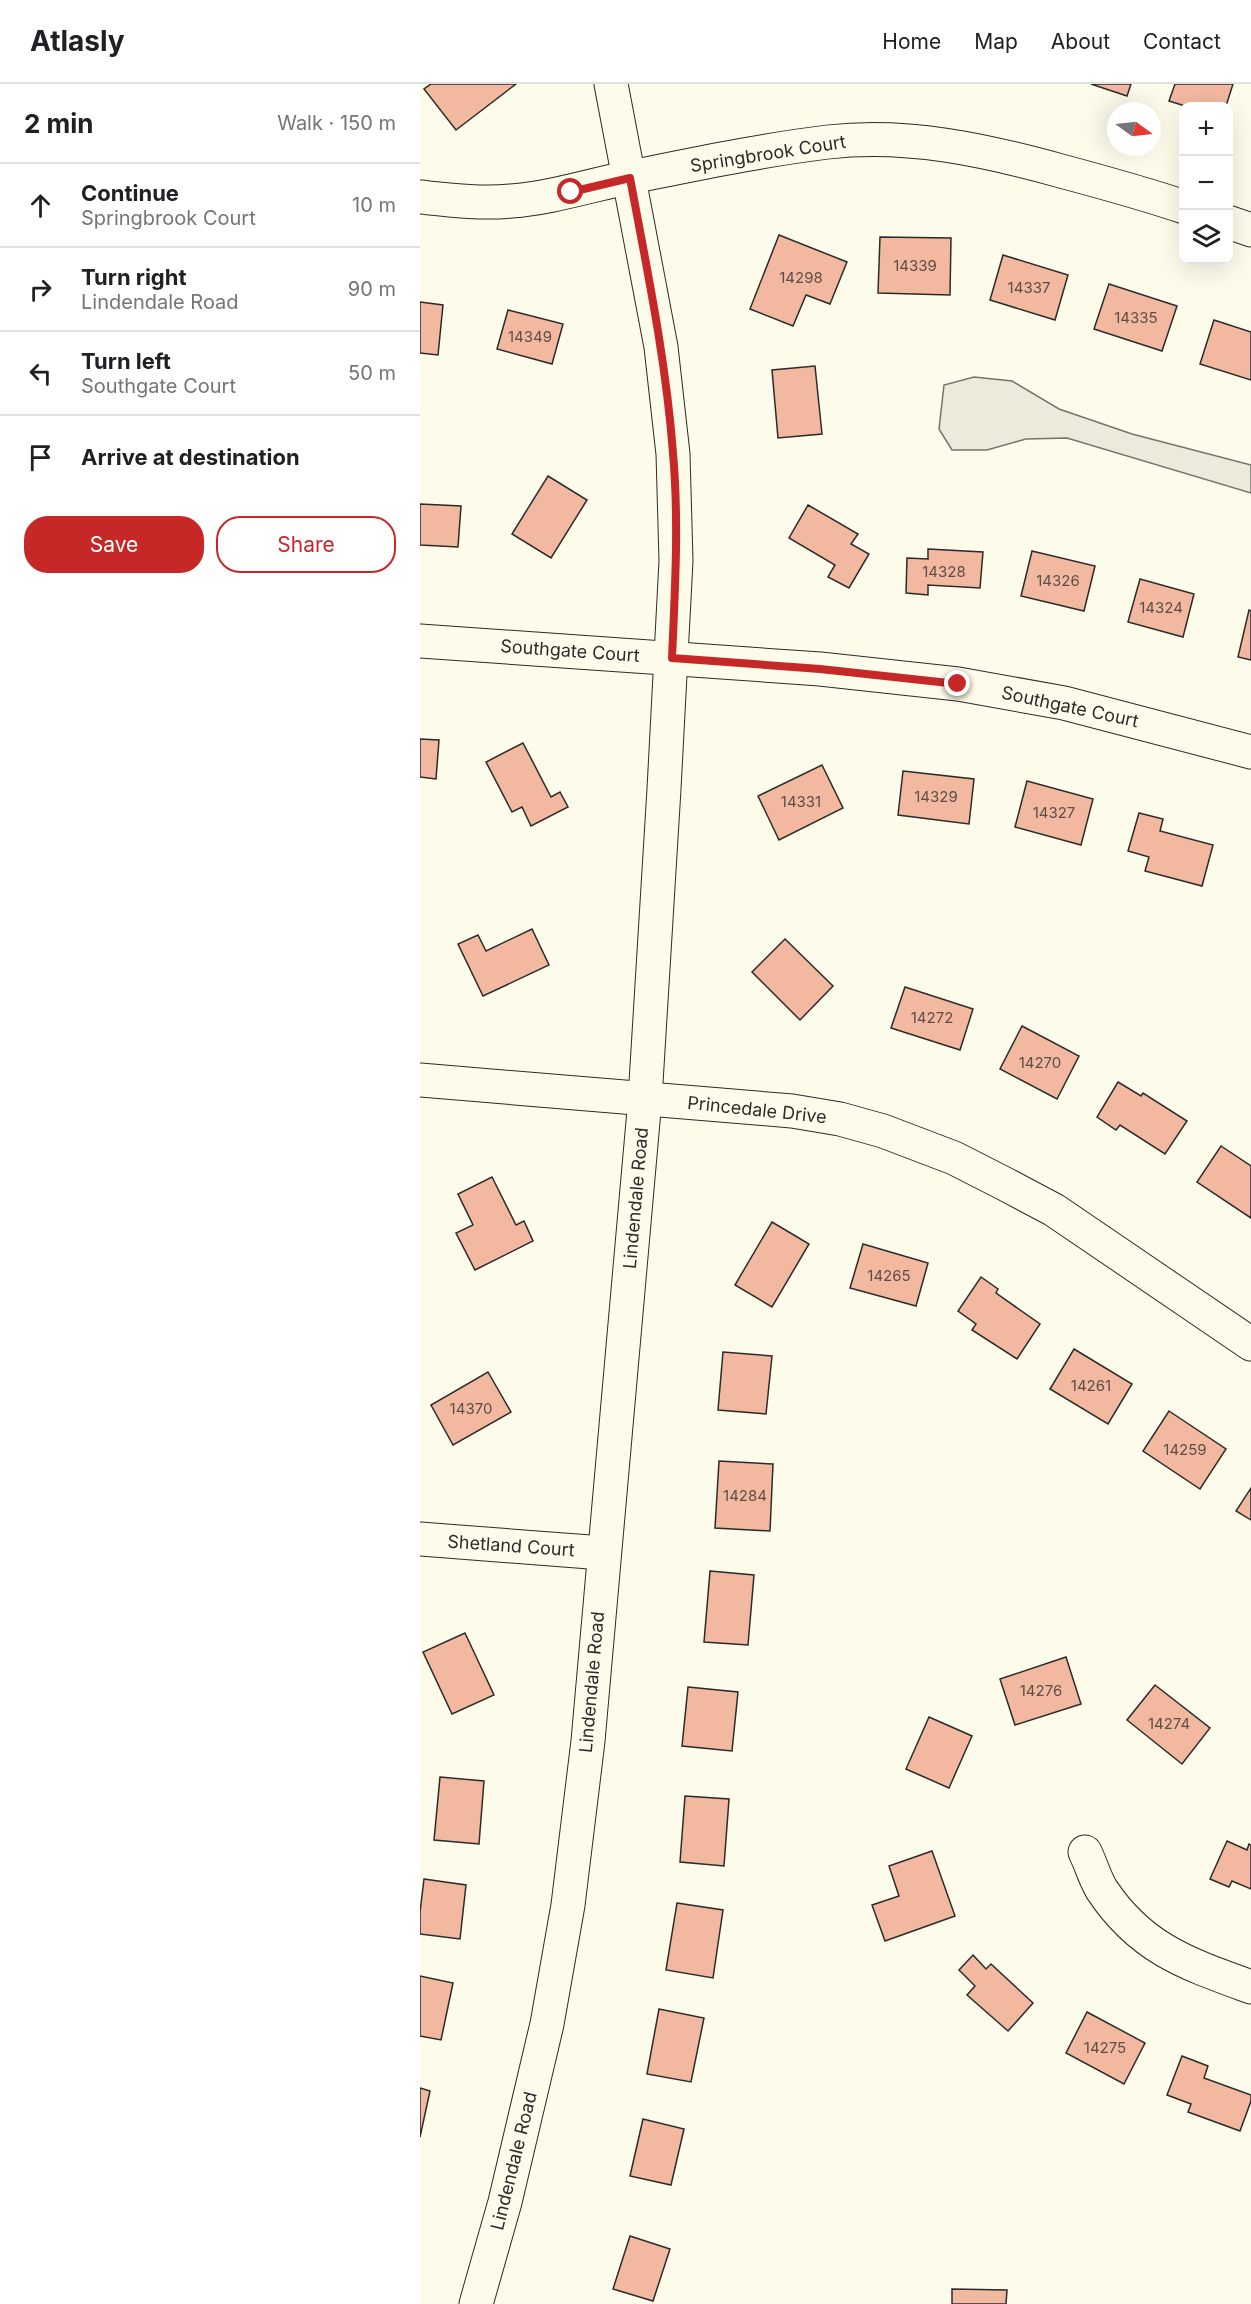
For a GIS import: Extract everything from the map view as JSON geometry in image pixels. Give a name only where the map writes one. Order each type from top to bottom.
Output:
[{"type":"street","name":"Lindendale Road","points":[[476,2304],[505,2202],[547,2024],[568,1905],[588,1741],[645,1099],[672,658],[676,561],[674,454],[662,347],[611,84]]},
{"type":"street","name":"Springbrook Court","points":[[420,197],[510,201],[571,192],[630,178],[829,142],[885,140],[940,143],[998,154],[1140,192],[1179,205]]},
{"type":"street","points":[[1233,224],[1251,230]]},
{"type":"street","name":"Southgate Court","points":[[420,641],[820,669],[958,684],[1064,703],[1251,752]]},
{"type":"street","name":"Princedale Drive","points":[[420,1080],[792,1111],[840,1119],[884,1131],[954,1158],[1054,1210],[1251,1344]]},
{"type":"street","name":"Shetland Court","points":[[420,1539],[603,1553]]},
{"type":"street","points":[[1086,1852],[1101,1888],[1125,1921],[1156,1947],[1191,1965],[1251,1987]]},
{"type":"shaded area","points":[[974,377],[1012,381],[1059,409],[1132,434],[1251,465],[1251,493],[1067,438],[1026,439],[987,450],[952,450],[939,429],[944,385]]},
{"type":"building","points":[[431,84],[516,84],[456,130],[424,89]]},
{"type":"building","points":[[1091,84],[1131,84],[1127,96]]},
{"type":"building","points":[[1175,84],[1233,84],[1227,102],[1179,102],[1179,104],[1169,101]]},
{"type":"building","points":[[779,235],[847,262],[830,304],[806,295],[793,326],[750,309]]},
{"type":"building","points":[[880,237],[951,238],[950,295],[878,293]]},
{"type":"building","points":[[1003,255],[1068,275],[1055,320],[990,300]]},
{"type":"building","points":[[1109,284],[1177,306],[1162,351],[1094,329]]},
{"type":"building","points":[[420,302],[443,305],[438,355],[420,353]]},
{"type":"building","points":[[508,310],[563,324],[552,364],[497,349]]},
{"type":"building","points":[[1214,320],[1251,332],[1251,380],[1200,364]]},
{"type":"building","points":[[815,366],[822,434],[778,438],[772,370]]},
{"type":"building","points":[[548,476],[587,500],[551,558],[512,534]]},
{"type":"building","points":[[420,504],[461,506],[458,547],[420,545]]},
{"type":"building","points":[[808,505],[858,534],[851,544],[869,554],[849,588],[828,577],[835,565],[789,538]]},
{"type":"building","points":[[928,549],[983,552],[980,588],[928,585],[928,595],[906,593],[907,558],[928,559]]},
{"type":"building","points":[[1032,551],[1095,566],[1084,611],[1021,596]]},
{"type":"building","points":[[1140,579],[1194,594],[1183,637],[1128,622]]},
{"type":"building","points":[[1249,610],[1251,611],[1251,660],[1238,657]]},
{"type":"building","points":[[420,739],[439,740],[436,779],[420,777]]},
{"type":"building","points":[[523,743],[551,797],[560,792],[568,807],[531,826],[522,807],[512,812],[486,762]]},
{"type":"building","points":[[822,765],[843,808],[779,840],[758,796]]},
{"type":"building","points":[[903,771],[974,779],[969,824],[898,815]]},
{"type":"building","points":[[1027,781],[1093,799],[1081,845],[1015,827]]},
{"type":"building","points":[[1139,813],[1163,819],[1160,831],[1213,845],[1202,886],[1145,871],[1149,857],[1128,851]]},
{"type":"building","points":[[532,929],[549,965],[483,996],[458,944],[478,935],[486,951]]},
{"type":"building","points":[[785,939],[833,986],[800,1020],[752,972]]},
{"type":"building","points":[[905,987],[973,1009],[960,1050],[891,1028]]},
{"type":"building","points":[[1022,1026],[1079,1056],[1057,1099],[1000,1069]]},
{"type":"building","points":[[1118,1082],[1141,1096],[1143,1093],[1187,1121],[1165,1154],[1120,1125],[1116,1130],[1097,1117]]},
{"type":"building","points":[[1221,1146],[1251,1166],[1251,1218],[1197,1182]]},
{"type":"building","points":[[492,1177],[516,1225],[524,1221],[533,1241],[475,1270],[456,1233],[473,1225],[458,1194]]},
{"type":"building","points":[[772,1222],[809,1244],[772,1307],[735,1285]]},
{"type":"building","points":[[863,1244],[928,1263],[916,1306],[850,1288]]},
{"type":"building","points":[[981,1277],[998,1289],[996,1293],[1040,1324],[1017,1359],[972,1330],[976,1324],[958,1311]]},
{"type":"building","points":[[1074,1349],[1132,1384],[1108,1424],[1050,1389]]},
{"type":"building","points":[[723,1352],[772,1356],[766,1414],[718,1410]]},
{"type":"building","points":[[488,1372],[511,1412],[453,1445],[431,1405]]},
{"type":"building","points":[[1169,1411],[1226,1449],[1200,1489],[1143,1451]]},
{"type":"building","points":[[719,1461],[773,1464],[770,1531],[715,1528]]},
{"type":"building","points":[[1251,1488],[1251,1520],[1236,1511]]},
{"type":"building","points":[[710,1571],[754,1575],[748,1645],[704,1642]]},
{"type":"building","points":[[465,1633],[494,1695],[452,1714],[423,1652]]},
{"type":"building","points":[[1066,1657],[1081,1704],[1015,1725],[1000,1679]]},
{"type":"building","points":[[1155,1685],[1210,1728],[1182,1764],[1127,1720]]},
{"type":"building","points":[[688,1687],[738,1692],[732,1751],[682,1746]]},
{"type":"building","points":[[929,1717],[972,1736],[949,1788],[906,1769]]},
{"type":"building","points":[[440,1777],[484,1781],[479,1844],[434,1840]]},
{"type":"building","points":[[685,1796],[729,1799],[724,1866],[680,1862]]},
{"type":"building","points":[[1227,1841],[1247,1850],[1249,1844],[1251,1845],[1251,1889],[1232,1881],[1229,1887],[1210,1879]]},
{"type":"building","points":[[932,1851],[955,1916],[885,1941],[872,1905],[899,1896],[889,1866]]},
{"type":"building","points":[[424,1879],[466,1885],[460,1939],[420,1934]]},
{"type":"building","points":[[677,1903],[723,1910],[713,1978],[666,1970]]},
{"type":"building","points":[[973,1955],[986,1969],[991,1964],[1033,2003],[1008,2031],[967,1995],[975,1986],[959,1970]]},
{"type":"building","points":[[420,1976],[453,1983],[441,2040],[420,2036]]},
{"type":"building","points":[[659,2009],[704,2018],[691,2082],[647,2074]]},
{"type":"building","points":[[1087,2012],[1145,2043],[1124,2084],[1066,2053]]},
{"type":"building","points":[[1182,2056],[1208,2066],[1204,2078],[1251,2095],[1240,2131],[1188,2112],[1191,2104],[1167,2095]]},
{"type":"building","points":[[420,2088],[430,2091],[420,2137]]},
{"type":"building","points":[[643,2119],[684,2129],[671,2185],[630,2176]]},
{"type":"building","points":[[630,2236],[670,2249],[653,2301],[613,2289]]},
{"type":"building","points":[[952,2289],[1007,2290],[1006,2304],[952,2304]]},
{"type":"route","points":[[571,192],[630,178],[662,347],[674,454],[676,561],[672,658],[820,669],[958,684]]}]
